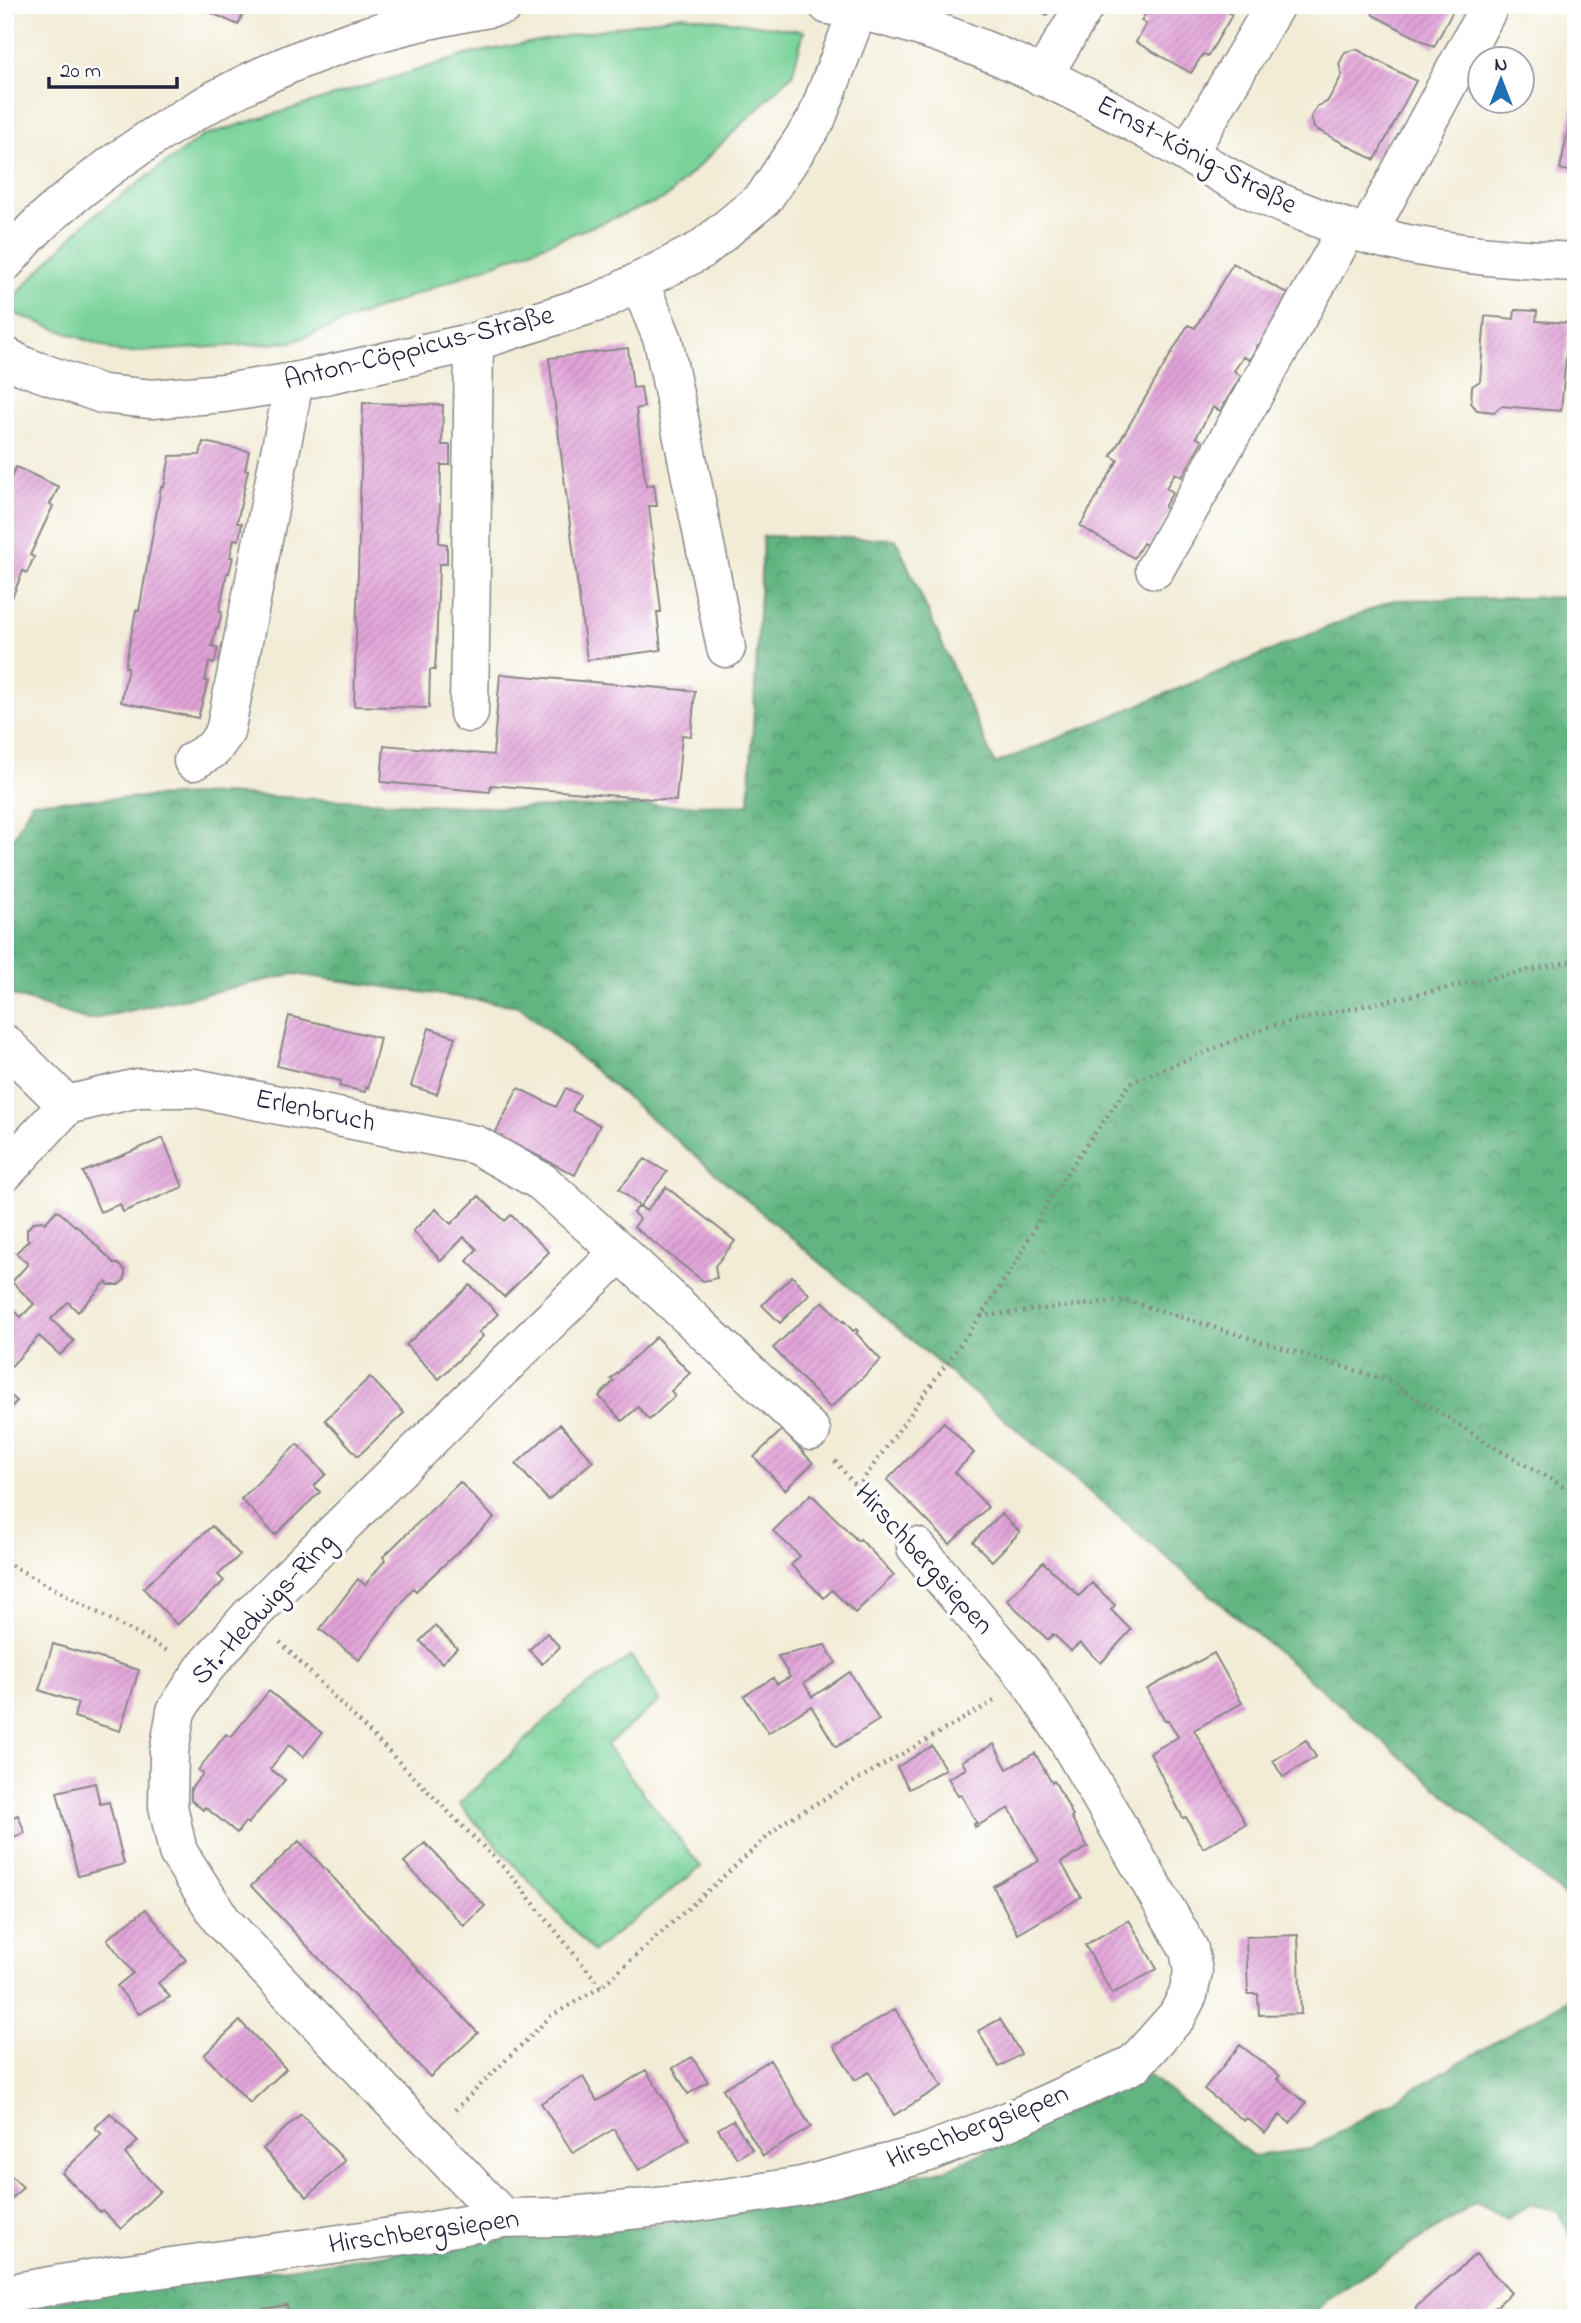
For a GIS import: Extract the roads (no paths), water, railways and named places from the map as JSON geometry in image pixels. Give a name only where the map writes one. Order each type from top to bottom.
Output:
[{"type":"street","points":[[5,262],[43,221],[110,166],[198,110],[282,67],[359,38],[434,18],[504,5]]},
{"type":"street","points":[[1042,77],[1085,5]]},
{"type":"street","points":[[1188,153],[1275,5]]},
{"type":"street","points":[[1155,569],[1490,5]]},
{"type":"street","name":"Ernst-König-Straße","points":[[843,8],[916,25],[967,43],[1074,92],[1247,188],[1314,217],[1358,231],[1435,249],[1520,259],[1576,262]]},
{"type":"street","name":"Anton-Cöppicus-Straße","points":[[5,356],[23,366],[102,394],[152,399],[224,393],[294,382],[474,342],[601,301],[701,250],[764,198],[816,120],[843,8]]},
{"type":"street","points":[[639,282],[663,340],[726,648]]},
{"type":"street","points":[[469,713],[474,342]]},
{"type":"street","points":[[193,761],[213,749],[225,732],[294,382]]},
{"type":"street","points":[[5,1044],[67,1105],[5,1172]]},
{"type":"street","name":"Erlenbruch","points":[[67,1105],[138,1088],[195,1088],[476,1145],[542,1182],[620,1252]]},
{"type":"street","points":[[620,1252],[811,1431]]},
{"type":"street","name":"St.-Hedwigs-Ring","points":[[503,2218],[222,1921],[178,1852],[168,1806],[170,1752],[176,1711],[203,1670],[250,1616],[620,1252]]},
{"type":"street","name":"Hirschbergsiepen","points":[[5,2294],[119,2274],[421,2233],[503,2218],[563,2217],[686,2204],[802,2186],[926,2154],[1010,2120],[1134,2064],[1177,2016],[1188,1994],[1193,1972],[1189,1949],[1077,1755],[1030,1680],[916,1547]]}]
